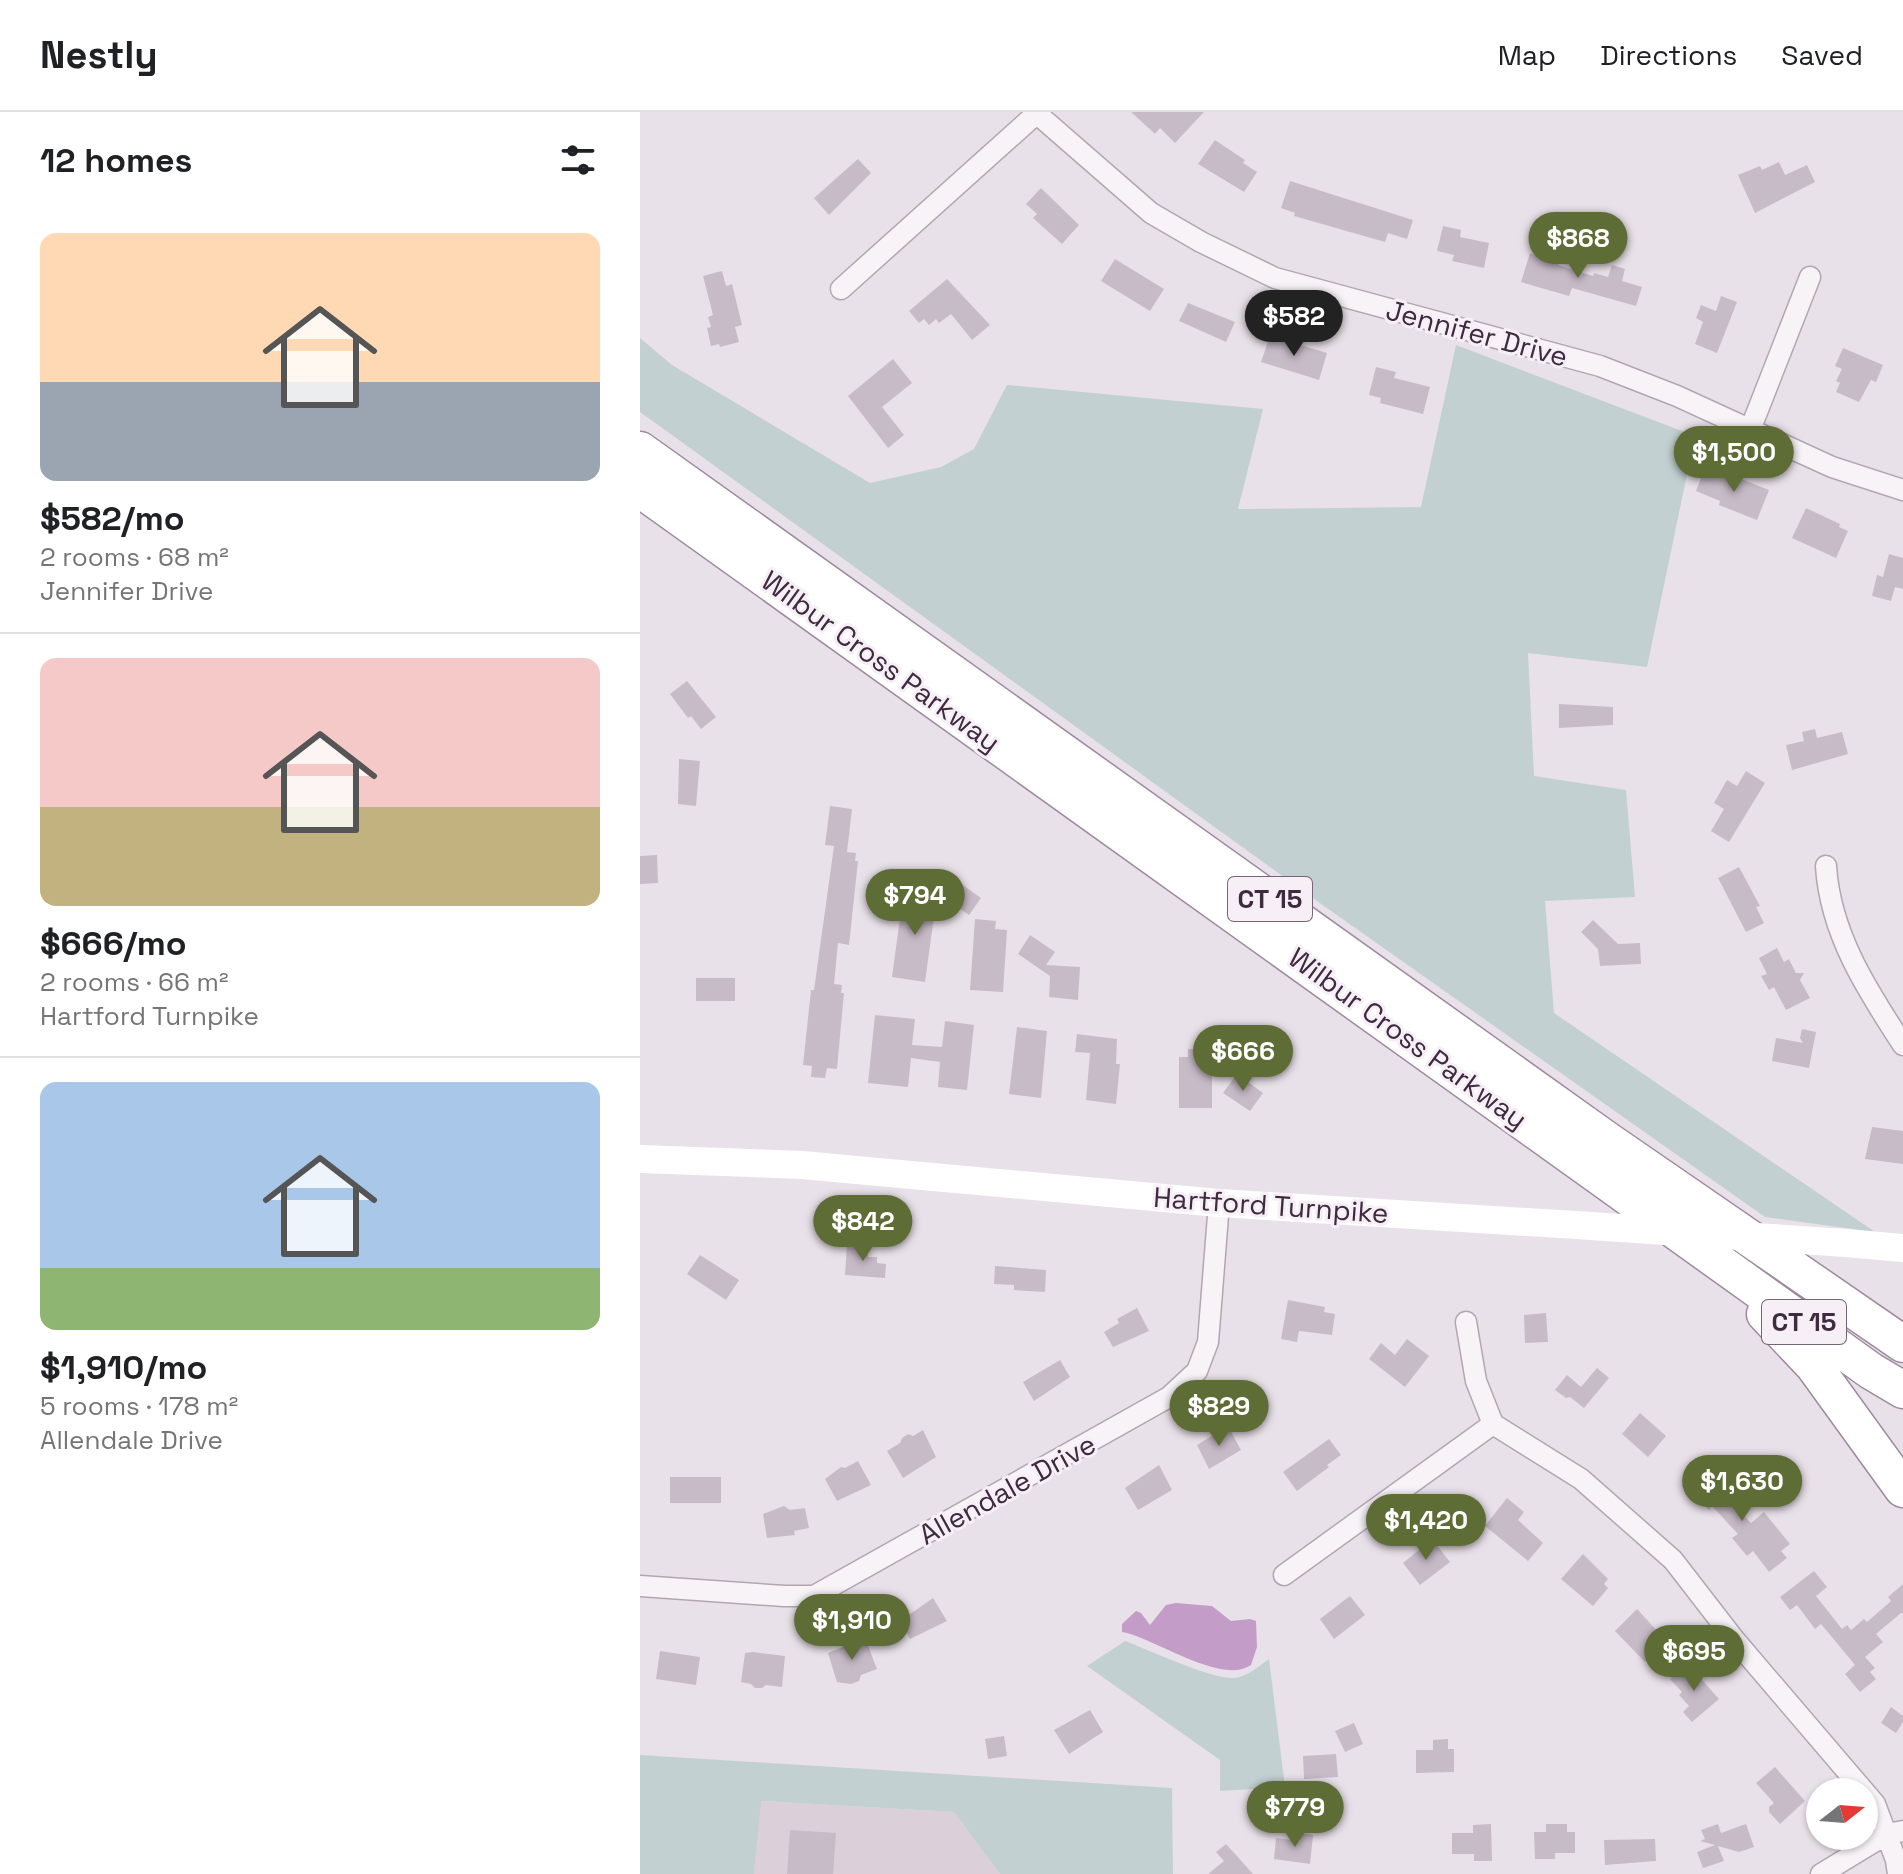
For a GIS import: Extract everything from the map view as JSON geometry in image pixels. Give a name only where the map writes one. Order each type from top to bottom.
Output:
[{"type":"highway","name":"Wilbur Cross Parkway","points":[[640,450],[1607,1140],[1903,1344]]},
{"type":"highway","name":"Wilbur Cross Parkway","points":[[640,489],[1871,1371],[1903,1390]]},
{"type":"highway","points":[[1707,1252],[1814,1366],[1903,1489]]},
{"type":"main road","name":"Hartford Turnpike","points":[[640,1159],[802,1165],[1219,1203],[1903,1248]]},
{"type":"street","points":[[841,289],[1036,113]]},
{"type":"street","name":"Jennifer Drive","points":[[1036,113],[1151,213],[1201,242],[1275,278],[1600,366],[1677,396],[1832,467],[1903,490]]},
{"type":"street","points":[[1750,430],[1810,277]]},
{"type":"street","points":[[1826,866],[1829,900],[1838,930],[1881,1012],[1903,1045]]},
{"type":"street","name":"Allendale Drive","points":[[640,1586],[769,1596],[814,1596],[1169,1397],[1197,1371],[1208,1342],[1219,1203]]},
{"type":"street","points":[[1466,1322],[1476,1381],[1493,1424],[1581,1479],[1673,1560],[1734,1639],[1875,1804],[1895,1833],[1898,1874]]},
{"type":"street","points":[[1284,1575],[1493,1424]]},
{"type":"street","points":[[1821,1874],[1895,1833]]},
{"type":"shaded area","points":[[640,338],[672,365],[870,483],[941,467],[974,449],[1007,385],[1263,409],[1238,509],[1421,507],[1456,345],[1695,436],[1647,667],[1528,653],[1534,776],[1626,790],[1635,897],[1545,901],[1554,1013],[1875,1232],[1765,1217],[1317,901],[640,412]]},
{"type":"shaded area","points":[[1166,1605],[1212,1606],[1231,1621],[1256,1621],[1257,1647],[1251,1665],[1238,1670],[1206,1665],[1122,1632],[1122,1624],[1136,1611],[1150,1625]]},
{"type":"shaded area","points":[[1125,1641],[1197,1670],[1225,1677],[1244,1675],[1269,1659],[1285,1787],[1220,1791],[1220,1760],[1087,1666]]},
{"type":"shaded area","points":[[640,1755],[1172,1788],[1173,1874],[1000,1874],[954,1812],[761,1801],[754,1874],[640,1874]]},
{"type":"shaded area","points":[[760,1801],[954,1812],[1000,1874],[754,1874]]},
{"type":"building","points":[[1131,112],[1204,112],[1175,143],[1160,128],[1155,134]]},
{"type":"building","points":[[1215,140],[1257,172],[1244,192],[1198,164]]},
{"type":"building","points":[[858,159],[871,173],[829,215],[814,198]]},
{"type":"building","points":[[1779,162],[1785,175],[1807,165],[1815,182],[1755,213],[1738,175],[1760,166],[1762,170]]},
{"type":"building","points":[[1290,181],[1413,220],[1407,239],[1388,233],[1385,242],[1294,216],[1295,213],[1281,208]]},
{"type":"building","points":[[1041,188],[1079,225],[1062,244],[1033,218],[1037,214],[1026,204]]},
{"type":"building","points":[[1443,226],[1461,230],[1460,237],[1489,243],[1484,268],[1452,261],[1454,255],[1437,251]]},
{"type":"building","points":[[1547,250],[1561,254],[1558,265],[1593,276],[1594,273],[1608,277],[1612,265],[1625,269],[1622,281],[1642,287],[1636,306],[1572,288],[1569,296],[1521,282],[1530,253],[1545,258]]},
{"type":"building","points":[[1115,259],[1164,289],[1150,311],[1101,281]]},
{"type":"building","points":[[722,271],[726,286],[732,284],[742,325],[735,327],[739,342],[720,347],[719,344],[711,346],[707,328],[711,327],[708,317],[713,315],[703,276]]},
{"type":"building","points":[[947,279],[990,325],[972,340],[951,314],[939,323],[936,319],[929,325],[924,319],[919,323],[909,311]]},
{"type":"building","points":[[1721,296],[1737,302],[1717,353],[1695,344],[1703,322],[1696,318],[1701,305],[1716,311]]},
{"type":"building","points":[[1188,303],[1235,322],[1226,342],[1179,321]]},
{"type":"building","points":[[1270,336],[1327,353],[1319,380],[1261,362]]},
{"type":"building","points":[[1843,348],[1883,365],[1876,382],[1871,380],[1859,402],[1836,392],[1840,383],[1836,381],[1842,369],[1835,366]]},
{"type":"building","points":[[893,359],[912,383],[882,407],[904,435],[888,448],[848,396]]},
{"type":"building","points":[[1376,367],[1396,372],[1394,378],[1430,387],[1423,414],[1380,403],[1381,398],[1369,395]]},
{"type":"building","points":[[1704,470],[1729,480],[1731,475],[1769,490],[1757,520],[1719,505],[1720,501],[1696,491]]},
{"type":"building","points":[[1806,508],[1848,531],[1836,558],[1792,538]]},
{"type":"building","points":[[1889,554],[1903,558],[1903,589],[1895,587],[1891,601],[1872,596],[1877,575],[1883,577]]},
{"type":"building","points":[[687,681],[716,717],[701,729],[691,716],[688,718],[670,694]]},
{"type":"building","points":[[1559,704],[1613,707],[1613,725],[1559,728]]},
{"type":"building","points":[[1815,729],[1817,738],[1842,732],[1848,754],[1792,770],[1786,745],[1804,741],[1802,732]]},
{"type":"building","points":[[679,759],[700,761],[696,806],[678,804]]},
{"type":"building","points":[[1746,771],[1765,783],[1729,842],[1711,831],[1724,809],[1714,803],[1727,780],[1737,786]]},
{"type":"building","points":[[830,806],[852,809],[847,852],[856,853],[855,861],[858,861],[849,945],[838,943],[834,984],[842,985],[841,993],[844,993],[837,1069],[827,1068],[825,1078],[811,1077],[812,1066],[803,1065],[811,990],[814,990],[834,846],[825,845]]},
{"type":"building","points":[[657,855],[658,883],[640,884],[640,856]]},
{"type":"building","points":[[1739,867],[1760,906],[1756,907],[1764,923],[1746,932],[1718,878]]},
{"type":"building","points":[[944,872],[981,898],[969,915],[931,889]]},
{"type":"building","points":[[911,892],[937,895],[925,982],[892,977],[903,896],[910,897]]},
{"type":"building","points":[[975,919],[996,921],[995,929],[1007,930],[1003,992],[970,990]]},
{"type":"building","points":[[1593,920],[1618,944],[1640,943],[1641,964],[1600,966],[1598,949],[1581,932]]},
{"type":"building","points":[[1030,935],[1055,952],[1046,965],[1080,967],[1078,1000],[1049,997],[1050,976],[1018,954]]},
{"type":"building","points":[[1777,948],[1784,962],[1789,959],[1796,973],[1804,973],[1800,980],[1810,998],[1786,1010],[1774,987],[1769,990],[1761,976],[1767,974],[1759,958]]},
{"type":"building","points":[[696,978],[735,978],[735,1001],[696,1001]]},
{"type":"building","points":[[875,1015],[915,1019],[912,1045],[942,1047],[945,1021],[974,1025],[967,1090],[938,1087],[940,1062],[911,1058],[908,1087],[868,1083]]},
{"type":"building","points":[[1017,1027],[1047,1031],[1041,1098],[1009,1094]]},
{"type":"building","points":[[1802,1029],[1816,1032],[1809,1068],[1772,1061],[1776,1038],[1803,1043],[1800,1038]]},
{"type":"building","points":[[1077,1034],[1117,1039],[1116,1064],[1120,1064],[1116,1104],[1086,1100],[1090,1053],[1075,1052]]},
{"type":"building","points":[[1188,1049],[1204,1049],[1204,1057],[1209,1057],[1212,1108],[1179,1108],[1179,1057],[1188,1057]]},
{"type":"building","points":[[1237,1074],[1263,1093],[1250,1111],[1223,1093]]},
{"type":"building","points":[[1872,1127],[1903,1131],[1903,1164],[1865,1159]]},
{"type":"building","points":[[847,1244],[863,1245],[863,1253],[868,1253],[868,1257],[877,1257],[877,1263],[886,1264],[885,1278],[845,1275]]},
{"type":"building","points":[[700,1255],[739,1280],[726,1300],[687,1274]]},
{"type":"building","points":[[995,1266],[1046,1270],[1045,1292],[1014,1290],[1014,1285],[994,1284]]},
{"type":"building","points":[[1288,1300],[1325,1307],[1324,1312],[1335,1314],[1332,1335],[1299,1331],[1297,1342],[1281,1339]]},
{"type":"building","points":[[1137,1308],[1149,1331],[1113,1347],[1104,1332],[1119,1323],[1117,1319]]},
{"type":"building","points":[[1546,1313],[1548,1342],[1525,1343],[1524,1315]]},
{"type":"building","points":[[1407,1339],[1429,1356],[1405,1387],[1369,1359],[1381,1343],[1395,1355]]},
{"type":"building","points":[[1060,1360],[1070,1377],[1034,1401],[1023,1382]]},
{"type":"building","points":[[1597,1368],[1609,1378],[1584,1408],[1555,1390],[1567,1375],[1581,1387]]},
{"type":"building","points":[[1640,1413],[1666,1436],[1648,1457],[1622,1434]]},
{"type":"building","points":[[1228,1426],[1241,1450],[1209,1469],[1197,1445]]},
{"type":"building","points":[[923,1430],[936,1457],[903,1478],[887,1451],[908,1434],[913,1436]]},
{"type":"building","points":[[1329,1439],[1341,1455],[1297,1491],[1283,1472]]},
{"type":"building","points":[[858,1461],[871,1485],[837,1501],[825,1479],[841,1467]]},
{"type":"building","points":[[1159,1465],[1172,1490],[1138,1510],[1125,1488]]},
{"type":"building","points":[[1699,1470],[1751,1523],[1764,1512],[1790,1544],[1781,1551],[1787,1558],[1769,1572],[1753,1551],[1747,1556],[1732,1538],[1738,1534],[1712,1506],[1709,1510],[1700,1500],[1697,1503],[1682,1486]]},
{"type":"building","points":[[670,1477],[721,1477],[721,1503],[670,1503]]},
{"type":"building","points":[[1507,1498],[1524,1512],[1518,1520],[1543,1543],[1528,1561],[1485,1526]]},
{"type":"building","points":[[784,1506],[790,1510],[805,1508],[809,1528],[794,1531],[795,1535],[767,1538],[763,1514]]},
{"type":"building","points":[[1432,1539],[1450,1562],[1420,1585],[1403,1563]]},
{"type":"building","points":[[1583,1554],[1608,1579],[1604,1584],[1608,1588],[1593,1606],[1561,1579]]},
{"type":"building","points":[[1814,1571],[1827,1587],[1816,1596],[1842,1629],[1847,1625],[1851,1630],[1864,1619],[1867,1622],[1891,1601],[1888,1597],[1903,1584],[1903,1614],[1876,1634],[1883,1642],[1865,1657],[1875,1668],[1870,1672],[1876,1679],[1860,1692],[1845,1674],[1855,1665],[1821,1624],[1815,1629],[1797,1605],[1790,1610],[1780,1597]]},
{"type":"building","points":[[1350,1596],[1365,1615],[1334,1639],[1320,1619]]},
{"type":"building","points":[[933,1598],[947,1621],[910,1639],[900,1621]]},
{"type":"building","points":[[1637,1609],[1659,1633],[1656,1636],[1664,1644],[1645,1662],[1615,1631]]},
{"type":"building","points":[[865,1638],[877,1669],[861,1675],[859,1681],[851,1684],[837,1682],[828,1653]]},
{"type":"building","points":[[660,1651],[700,1657],[696,1685],[656,1679]]},
{"type":"building","points":[[745,1653],[785,1656],[782,1687],[766,1685],[755,1688],[741,1682]]},
{"type":"building","points":[[1688,1664],[1719,1699],[1692,1722],[1683,1712],[1689,1706],[1679,1695],[1682,1692],[1670,1679]]},
{"type":"building","points":[[1891,1707],[1903,1716],[1896,1733],[1881,1723]]},
{"type":"building","points":[[1090,1710],[1103,1732],[1069,1754],[1054,1730]]},
{"type":"building","points":[[1354,1723],[1363,1744],[1345,1752],[1335,1731]]},
{"type":"building","points":[[1004,1736],[1007,1756],[988,1759],[985,1739]]},
{"type":"building","points":[[1448,1739],[1448,1749],[1454,1749],[1454,1772],[1416,1773],[1416,1750],[1433,1750],[1433,1740]]},
{"type":"building","points":[[1336,1754],[1338,1777],[1304,1779],[1303,1756]]},
{"type":"building","points":[[1775,1767],[1805,1801],[1780,1824],[1769,1812],[1769,1807],[1774,1803],[1756,1783]]},
{"type":"building","points":[[1491,1824],[1492,1861],[1474,1861],[1474,1854],[1452,1854],[1452,1833],[1473,1833],[1473,1825]]},
{"type":"building","points":[[1546,1824],[1567,1824],[1567,1832],[1575,1832],[1575,1853],[1555,1853],[1555,1859],[1535,1859],[1534,1832],[1546,1832]]},
{"type":"building","points":[[1718,1824],[1721,1833],[1746,1824],[1754,1847],[1739,1852],[1718,1846],[1724,1861],[1703,1868],[1697,1852],[1715,1845],[1700,1841],[1705,1839],[1701,1830]]},
{"type":"building","points":[[790,1830],[836,1833],[833,1874],[787,1874]]},
{"type":"building","points":[[1300,1833],[1313,1835],[1310,1864],[1274,1859],[1276,1838],[1300,1841]]},
{"type":"building","points":[[1655,1839],[1656,1861],[1605,1865],[1604,1840]]},
{"type":"building","points":[[1226,1844],[1253,1874],[1208,1874],[1224,1861],[1216,1852]]}]
